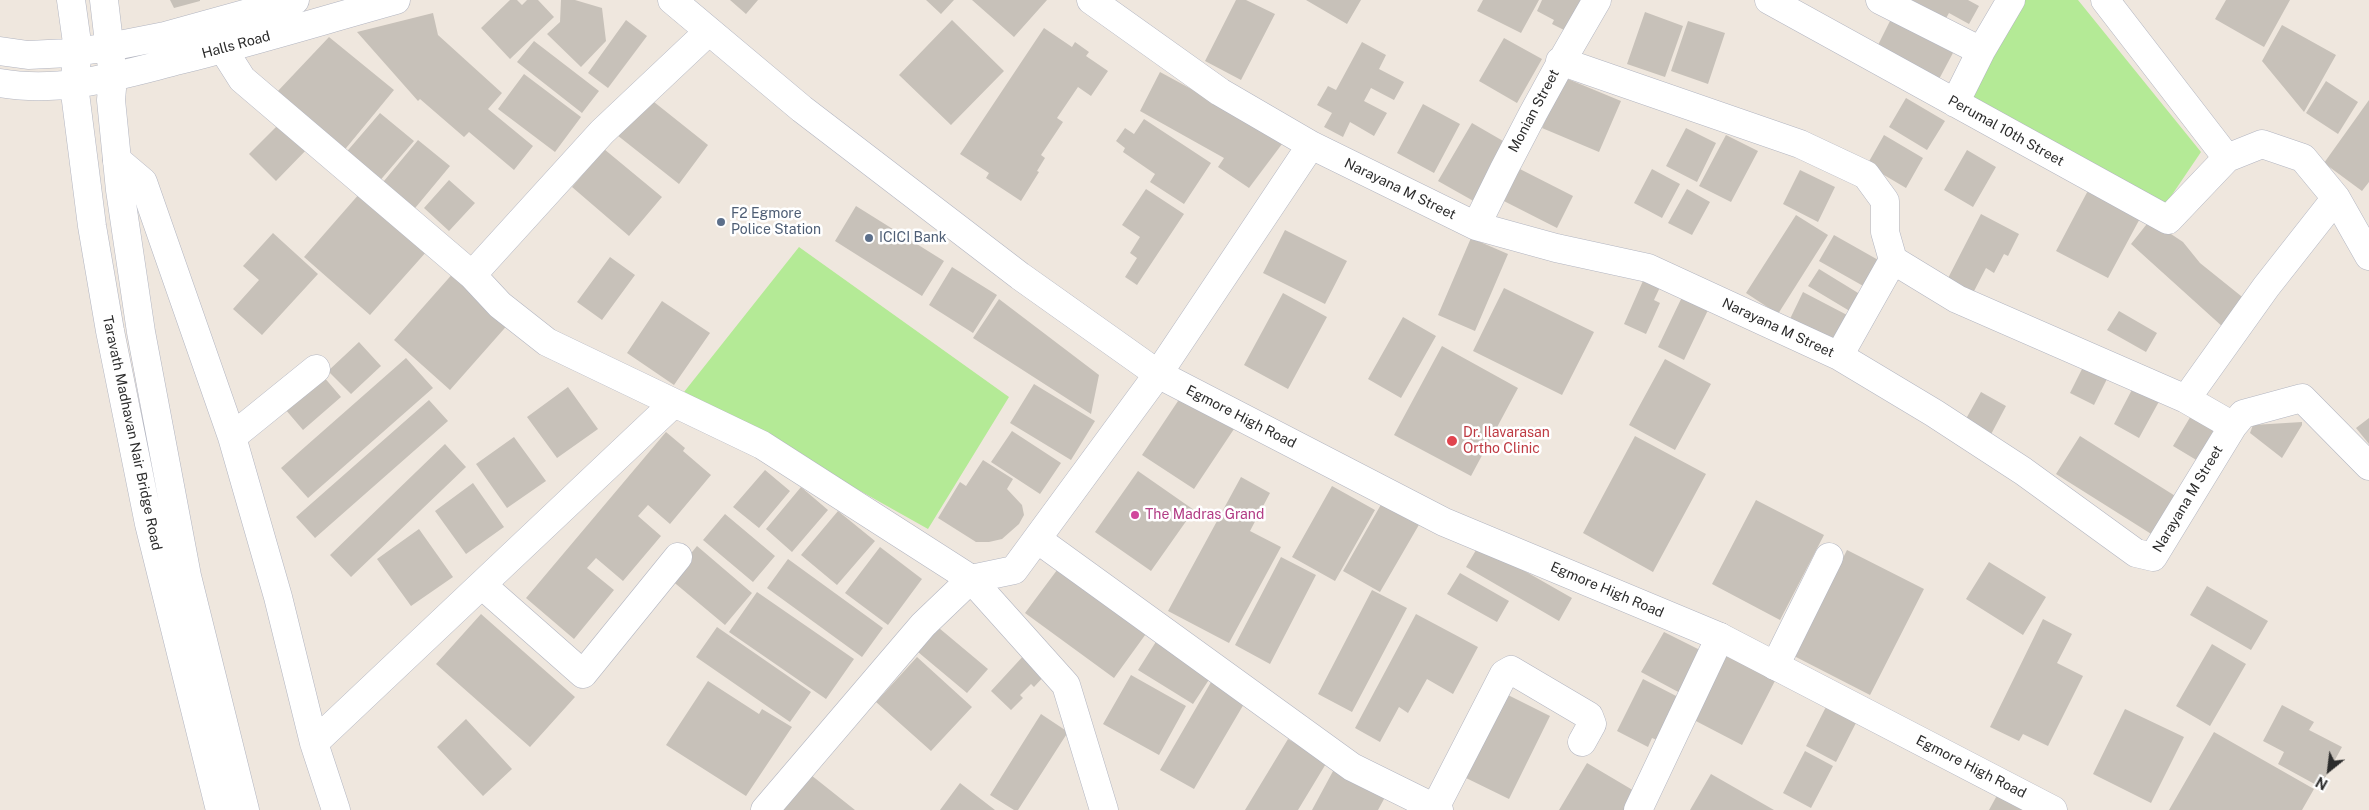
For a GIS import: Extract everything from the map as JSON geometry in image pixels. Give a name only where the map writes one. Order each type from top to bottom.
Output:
[{"type":"street","name":"Taravath Madhavan Nair Bridge Road","points":[[70,0],[78,50],[74,85],[99,264],[149,524],[220,810]]},
{"type":"street","name":"Taravath Madhavan Nair Bridge Road","points":[[104,0],[113,77],[112,100],[117,160],[141,332],[187,576],[245,810]]},
{"type":"street","name":"Halls Road","points":[[0,51],[28,55],[69,53],[78,50],[109,47],[200,27],[296,0]]},
{"type":"street","name":"Halls Road","points":[[0,83],[40,88],[74,85],[113,77],[223,49],[396,0]]},
{"type":"street","name":"Narayana M Street","points":[[1091,0],[1220,92],[1311,145],[1476,226],[1556,248],[1648,268],[1839,356],[1934,413],[2023,471],[2136,553],[2153,557],[2233,426],[2243,414],[2302,398],[2369,466]]},
{"type":"street","name":"Monian Street","points":[[1476,226],[1516,142],[1560,61],[1597,0]]},
{"type":"street","name":"Perumal 10th Street","points":[[1769,0],[2168,220],[2227,158]]},
{"type":"street","points":[[1880,0],[1981,51]]},
{"type":"street","points":[[1956,103],[1981,51],[2011,0]]},
{"type":"street","points":[[2105,0],[2227,158],[2262,144],[2303,158],[2336,198],[2369,256]]},
{"type":"street","name":"Egmore High Road","points":[[668,1],[802,109],[1020,276],[1158,374],[1444,522],[1720,637],[2053,810]]},
{"type":"street","points":[[472,275],[602,132],[708,32]]},
{"type":"street","points":[[223,49],[242,79],[472,275],[500,305],[547,342],[762,445],[971,579],[1066,685],[1104,810]]},
{"type":"street","points":[[1560,61],[1800,144],[1866,175],[1885,201],[1885,232],[1893,260],[1957,299],[2186,398],[2233,426]]},
{"type":"street","points":[[114,127],[132,83],[143,69]]},
{"type":"street","points":[[765,810],[923,625],[971,579],[1014,570],[1158,374],[1311,145]]},
{"type":"street","points":[[117,160],[143,182],[232,437],[278,598],[314,742],[336,810]]},
{"type":"street","points":[[2186,398],[2266,287],[2336,198]]},
{"type":"street","points":[[1839,356],[1893,260]]},
{"type":"street","points":[[232,437],[316,369]]},
{"type":"street","points":[[314,742],[674,403]]},
{"type":"street","points":[[1037,539],[1352,767],[1437,809],[1504,674],[1511,670],[1589,716],[1592,724],[1582,742]]},
{"type":"street","points":[[482,585],[583,674],[678,557]]},
{"type":"street","points":[[1775,666],[1829,557]]},
{"type":"street","points":[[1638,810],[1720,637]]},
{"type":"green space","points":[[2013,0],[2078,0],[2201,152],[2159,214],[1960,101]]},
{"type":"green space","points":[[799,247],[1009,397],[928,529],[684,392]]},
{"type":"building","points":[[170,0],[200,0],[200,1],[174,8]]},
{"type":"building","points":[[510,0],[517,0],[522,5],[527,0],[538,0],[554,17],[510,59],[481,28]]},
{"type":"building","points":[[561,0],[575,0],[602,8],[606,41],[581,67],[547,34],[560,22]]},
{"type":"building","points":[[730,0],[758,0],[746,14]]},
{"type":"building","points":[[926,0],[954,0],[941,14]]},
{"type":"building","points":[[972,0],[1047,0],[1014,37]]},
{"type":"building","points":[[1236,0],[1246,0],[1275,14],[1241,80],[1205,61]]},
{"type":"building","points":[[1306,0],[1361,0],[1347,24]]},
{"type":"building","points":[[1483,0],[1539,0],[1521,33],[1477,11]]},
{"type":"building","points":[[1542,0],[1585,0],[1568,32],[1552,24],[1554,20],[1537,11]]},
{"type":"building","points":[[1899,0],[1968,0],[1979,6],[1969,24],[1949,13],[1941,27]]},
{"type":"building","points":[[2226,0],[2290,0],[2264,47],[2215,19]]},
{"type":"building","points":[[1645,12],[1683,26],[1665,77],[1627,64]]},
{"type":"building","points":[[433,13],[438,35],[502,93],[488,109],[533,146],[514,170],[469,132],[464,137],[420,99],[418,101],[357,32]]},
{"type":"building","points":[[1891,19],[1954,51],[1937,83],[1875,51]]},
{"type":"building","points":[[626,20],[647,36],[608,88],[588,73]]},
{"type":"building","points":[[952,20],[1004,71],[951,125],[899,75]]},
{"type":"building","points":[[1688,21],[1725,33],[1708,84],[1671,71]]},
{"type":"building","points":[[2282,25],[2336,55],[2304,112],[2262,61]]},
{"type":"building","points":[[1044,28],[1072,47],[1075,42],[1089,52],[1086,56],[1108,71],[1091,96],[1078,87],[1057,118],[1063,122],[1041,155],[1045,158],[1037,171],[1039,172],[1021,201],[986,178],[989,173],[960,154]]},
{"type":"building","points":[[329,37],[394,90],[342,153],[277,92]]},
{"type":"building","points":[[1504,38],[1542,59],[1517,103],[1479,81]]},
{"type":"building","points":[[534,41],[599,91],[582,113],[517,62]]},
{"type":"building","points":[[1362,42],[1386,55],[1379,69],[1404,82],[1394,100],[1371,88],[1364,101],[1387,113],[1374,136],[1350,122],[1343,137],[1324,127],[1332,113],[1317,105],[1328,86],[1336,90]]},
{"type":"building","points":[[1160,72],[1285,140],[1249,188],[1218,167],[1224,158],[1140,111]]},
{"type":"building","points":[[524,74],[581,117],[555,152],[498,109]]},
{"type":"building","points":[[1563,77],[1621,101],[1599,152],[1542,128]]},
{"type":"building","points":[[2326,81],[2358,102],[2338,134],[2306,113]]},
{"type":"building","points":[[649,98],[708,145],[679,184],[617,135]]},
{"type":"building","points":[[1906,98],[1945,121],[1927,150],[1889,127]]},
{"type":"building","points":[[2369,100],[2369,182],[2362,191],[2324,163]]},
{"type":"building","points":[[1423,104],[1460,124],[1434,173],[1397,153]]},
{"type":"building","points":[[380,113],[414,141],[377,184],[343,156]]},
{"type":"building","points":[[1144,119],[1211,163],[1184,204],[1150,182],[1155,174],[1123,152],[1125,148],[1116,141],[1125,128],[1134,134]]},
{"type":"building","points":[[283,120],[310,146],[276,181],[249,154]]},
{"type":"building","points":[[1472,123],[1510,145],[1477,203],[1438,181]]},
{"type":"building","points":[[1686,128],[1716,143],[1697,182],[1666,166]]},
{"type":"building","points":[[1726,135],[1758,151],[1731,202],[1699,186]]},
{"type":"building","points":[[1884,135],[1923,158],[1906,188],[1867,165]]},
{"type":"building","points":[[418,140],[450,166],[411,213],[379,187]]},
{"type":"building","points":[[604,149],[662,197],[629,236],[572,187]]},
{"type":"building","points":[[1967,150],[1996,167],[1973,207],[1944,190]]},
{"type":"building","points":[[1512,165],[1573,196],[1557,228],[1496,197]]},
{"type":"building","points":[[1652,169],[1680,184],[1662,218],[1634,203]]},
{"type":"building","points":[[1800,170],[1835,187],[1818,222],[1783,204]]},
{"type":"building","points":[[449,180],[475,203],[449,231],[424,208]]},
{"type":"building","points":[[2092,183],[2144,211],[2108,278],[2056,251]]},
{"type":"building","points":[[1146,189],[1184,214],[1137,285],[1125,277],[1137,258],[1130,253],[1140,237],[1122,225]]},
{"type":"building","points":[[1687,189],[1710,202],[1692,235],[1668,223]]},
{"type":"building","points":[[360,193],[427,251],[370,315],[304,257]]},
{"type":"building","points":[[856,206],[944,261],[922,296],[835,241]]},
{"type":"building","points":[[1981,214],[2019,234],[2008,256],[2004,254],[1994,273],[1986,268],[1972,295],[1946,282]]},
{"type":"building","points":[[1796,215],[1828,235],[1778,314],[1746,293]]},
{"type":"building","points":[[2150,220],[2183,242],[2200,263],[2246,300],[2224,328],[2131,244]]},
{"type":"building","points":[[1285,230],[1347,261],[1325,304],[1263,273]]},
{"type":"building","points":[[273,233],[318,274],[262,335],[233,309],[259,280],[243,266]]},
{"type":"building","points":[[1834,235],[1880,261],[1865,287],[1819,261]]},
{"type":"building","points":[[1471,238],[1508,254],[1475,331],[1438,315]]},
{"type":"building","points":[[610,257],[635,275],[602,320],[577,302]]},
{"type":"building","points":[[952,267],[997,295],[973,333],[929,305]]},
{"type":"building","points":[[1819,269],[1863,296],[1853,313],[1808,286]]},
{"type":"building","points":[[455,271],[511,321],[450,390],[394,340]]},
{"type":"building","points":[[1646,274],[1663,281],[1654,300],[1660,303],[1646,334],[1624,324]]},
{"type":"building","points":[[1504,288],[1594,332],[1562,395],[1473,351]]},
{"type":"building","points":[[1803,292],[1847,315],[1832,345],[1788,323]]},
{"type":"building","points":[[1283,293],[1327,317],[1288,389],[1244,365]]},
{"type":"building","points":[[1683,295],[1709,308],[1684,360],[1658,347]]},
{"type":"building","points":[[999,299],[1099,375],[1091,414],[973,338]]},
{"type":"building","points":[[662,301],[710,333],[674,385],[627,353]]},
{"type":"building","points":[[2119,311],[2157,333],[2146,352],[2107,330]]},
{"type":"building","points":[[1403,317],[1436,336],[1401,398],[1368,379]]},
{"type":"building","points":[[359,342],[381,366],[351,394],[328,371]]},
{"type":"building","points":[[1442,346],[1518,388],[1471,476],[1394,435]]},
{"type":"building","points":[[406,358],[433,388],[308,498],[281,468]]},
{"type":"building","points":[[1665,359],[1711,384],[1675,450],[1629,425]]},
{"type":"building","points":[[2087,359],[2111,371],[2094,405],[2070,393]]},
{"type":"building","points":[[323,376],[341,397],[303,430],[285,409]]},
{"type":"building","points":[[2136,382],[2162,396],[2139,438],[2114,424]]},
{"type":"building","points":[[1034,384],[1095,421],[1071,460],[1010,423]]},
{"type":"building","points":[[568,387],[598,429],[557,458],[527,417]]},
{"type":"building","points":[[1981,392],[2006,406],[1988,440],[1962,426]]},
{"type":"building","points":[[1182,395],[1234,429],[1194,489],[1142,455]]},
{"type":"building","points":[[429,400],[448,421],[315,538],[296,517]]},
{"type":"building","points":[[2195,409],[2225,427],[2203,464],[2173,446]]},
{"type":"building","points":[[2369,418],[2369,444],[2356,428]]},
{"type":"building","points":[[2302,422],[2282,458],[2250,433],[2253,425]]},
{"type":"building","points":[[1012,431],[1061,463],[1040,494],[991,462]]},
{"type":"building","points":[[666,432],[685,448],[683,451],[711,475],[670,524],[648,505],[638,516],[661,536],[623,581],[596,558],[587,568],[614,590],[574,639],[526,598]]},
{"type":"building","points":[[1635,436],[1706,474],[1653,572],[1583,533]]},
{"type":"building","points":[[2080,436],[2180,499],[2156,537],[2056,474]]},
{"type":"building","points":[[514,437],[546,481],[507,508],[476,464]]},
{"type":"building","points":[[445,444],[466,467],[351,577],[330,555]]},
{"type":"building","points":[[983,460],[1013,479],[1007,489],[1022,505],[1024,515],[1019,524],[1002,539],[976,542],[938,518],[960,482],[966,486]]},
{"type":"building","points":[[765,470],[790,491],[759,528],[733,507]]},
{"type":"building","points":[[1138,471],[1194,510],[1151,571],[1095,532]]},
{"type":"building","points":[[1241,477],[1270,493],[1250,531],[1281,547],[1229,643],[1168,611]]},
{"type":"building","points":[[473,483],[504,527],[466,554],[435,511]]},
{"type":"building","points":[[1332,486],[1375,510],[1335,581],[1292,557]]},
{"type":"building","points":[[801,487],[828,510],[792,552],[766,529]]},
{"type":"building","points":[[1756,500],[1824,535],[1780,620],[1712,584]]},
{"type":"building","points":[[1383,501],[1420,523],[1380,592],[1343,571]]},
{"type":"building","points":[[838,511],[875,541],[837,585],[801,555]]},
{"type":"building","points":[[725,514],[775,556],[753,582],[703,540]]},
{"type":"building","points":[[419,529],[453,577],[411,606],[377,559]]},
{"type":"building","points":[[1479,545],[1572,598],[1559,621],[1466,567]]},
{"type":"building","points":[[697,546],[752,593],[725,625],[670,579]]},
{"type":"building","points":[[880,547],[922,579],[888,625],[845,593]]},
{"type":"building","points":[[1847,550],[1924,589],[1870,695],[1794,656]]},
{"type":"building","points":[[1281,557],[1316,575],[1270,664],[1235,645]]},
{"type":"building","points":[[788,559],[883,628],[862,657],[767,588]]},
{"type":"building","points":[[1989,562],[2046,597],[2023,635],[1966,599]]},
{"type":"building","points":[[1060,566],[1148,631],[1114,678],[1025,613]]},
{"type":"building","points":[[1460,573],[1509,601],[1497,622],[1447,594]]},
{"type":"building","points":[[2207,586],[2268,621],[2251,650],[2190,615]]},
{"type":"building","points":[[1372,590],[1407,608],[1352,712],[1318,694]]},
{"type":"building","points":[[757,592],[854,659],[826,699],[729,632]]},
{"type":"building","points":[[481,614],[575,697],[530,747],[436,664]]},
{"type":"building","points":[[1416,614],[1478,647],[1453,694],[1427,679],[1408,713],[1399,707],[1380,742],[1355,728]]},
{"type":"building","points":[[2043,619],[2072,634],[2057,663],[2083,676],[2048,746],[2023,734],[2019,741],[1990,727]]},
{"type":"building","points":[[717,627],[811,692],[790,722],[696,657]]},
{"type":"building","points":[[939,628],[988,669],[967,693],[918,652]]},
{"type":"building","points":[[1664,632],[1700,650],[1682,694],[1641,672]]},
{"type":"building","points":[[1159,637],[1214,672],[1193,704],[1138,670]]},
{"type":"building","points":[[2212,644],[2246,664],[2210,726],[2176,706]]},
{"type":"building","points":[[1026,653],[1047,673],[1034,687],[1031,684],[1020,695],[1023,698],[1011,710],[991,691]]},
{"type":"building","points":[[1726,654],[1778,675],[1742,745],[1692,719]]},
{"type":"building","points":[[917,657],[972,707],[931,751],[876,702]]},
{"type":"building","points":[[1131,675],[1186,706],[1159,755],[1103,724]]},
{"type":"building","points":[[1214,677],[1248,697],[1194,789],[1160,770]]},
{"type":"building","points":[[1643,679],[1684,700],[1662,742],[1652,738],[1648,747],[1617,731]]},
{"type":"building","points":[[708,681],[759,714],[762,709],[792,727],[746,796],[666,745]]},
{"type":"building","points":[[1504,693],[1550,716],[1509,799],[1464,777]]},
{"type":"building","points":[[1828,703],[1858,719],[1836,762],[1806,746]]},
{"type":"building","points":[[2282,705],[2314,722],[2309,730],[2342,747],[2320,787],[2278,764],[2284,752],[2263,741]]},
{"type":"building","points":[[2125,709],[2184,737],[2151,803],[2093,774]]},
{"type":"building","points":[[1041,714],[1068,732],[1018,810],[1014,810],[990,795]]},
{"type":"building","points":[[466,719],[512,769],[483,796],[437,747]]},
{"type":"building","points":[[2214,732],[2314,789],[2302,810],[2169,810]]},
{"type":"building","points":[[1288,739],[1327,762],[1298,810],[1245,810]]},
{"type":"building","points":[[1805,751],[1833,766],[1811,808],[1783,793]]},
{"type":"building","points":[[1339,760],[1390,788],[1378,810],[1312,810]]},
{"type":"building","points":[[1587,763],[1636,792],[1626,810],[1559,810]]},
{"type":"building","points":[[1711,774],[1774,810],[1690,810]]},
{"type":"building","points":[[811,775],[855,810],[783,810]]},
{"type":"building","points":[[960,783],[995,810],[940,810]]},
{"type":"building","points":[[2001,788],[2041,810],[1989,810]]},
{"type":"place","name":"F2 Egmore Police Station","points":[[721,222]]},
{"type":"place","name":"ICICI Bank","points":[[869,238]]},
{"type":"place","name":"Dr. Ilavarasan Ortho Clinic","points":[[1452,441]]},
{"type":"place","name":"The Madras Grand","points":[[1135,515]]}]
